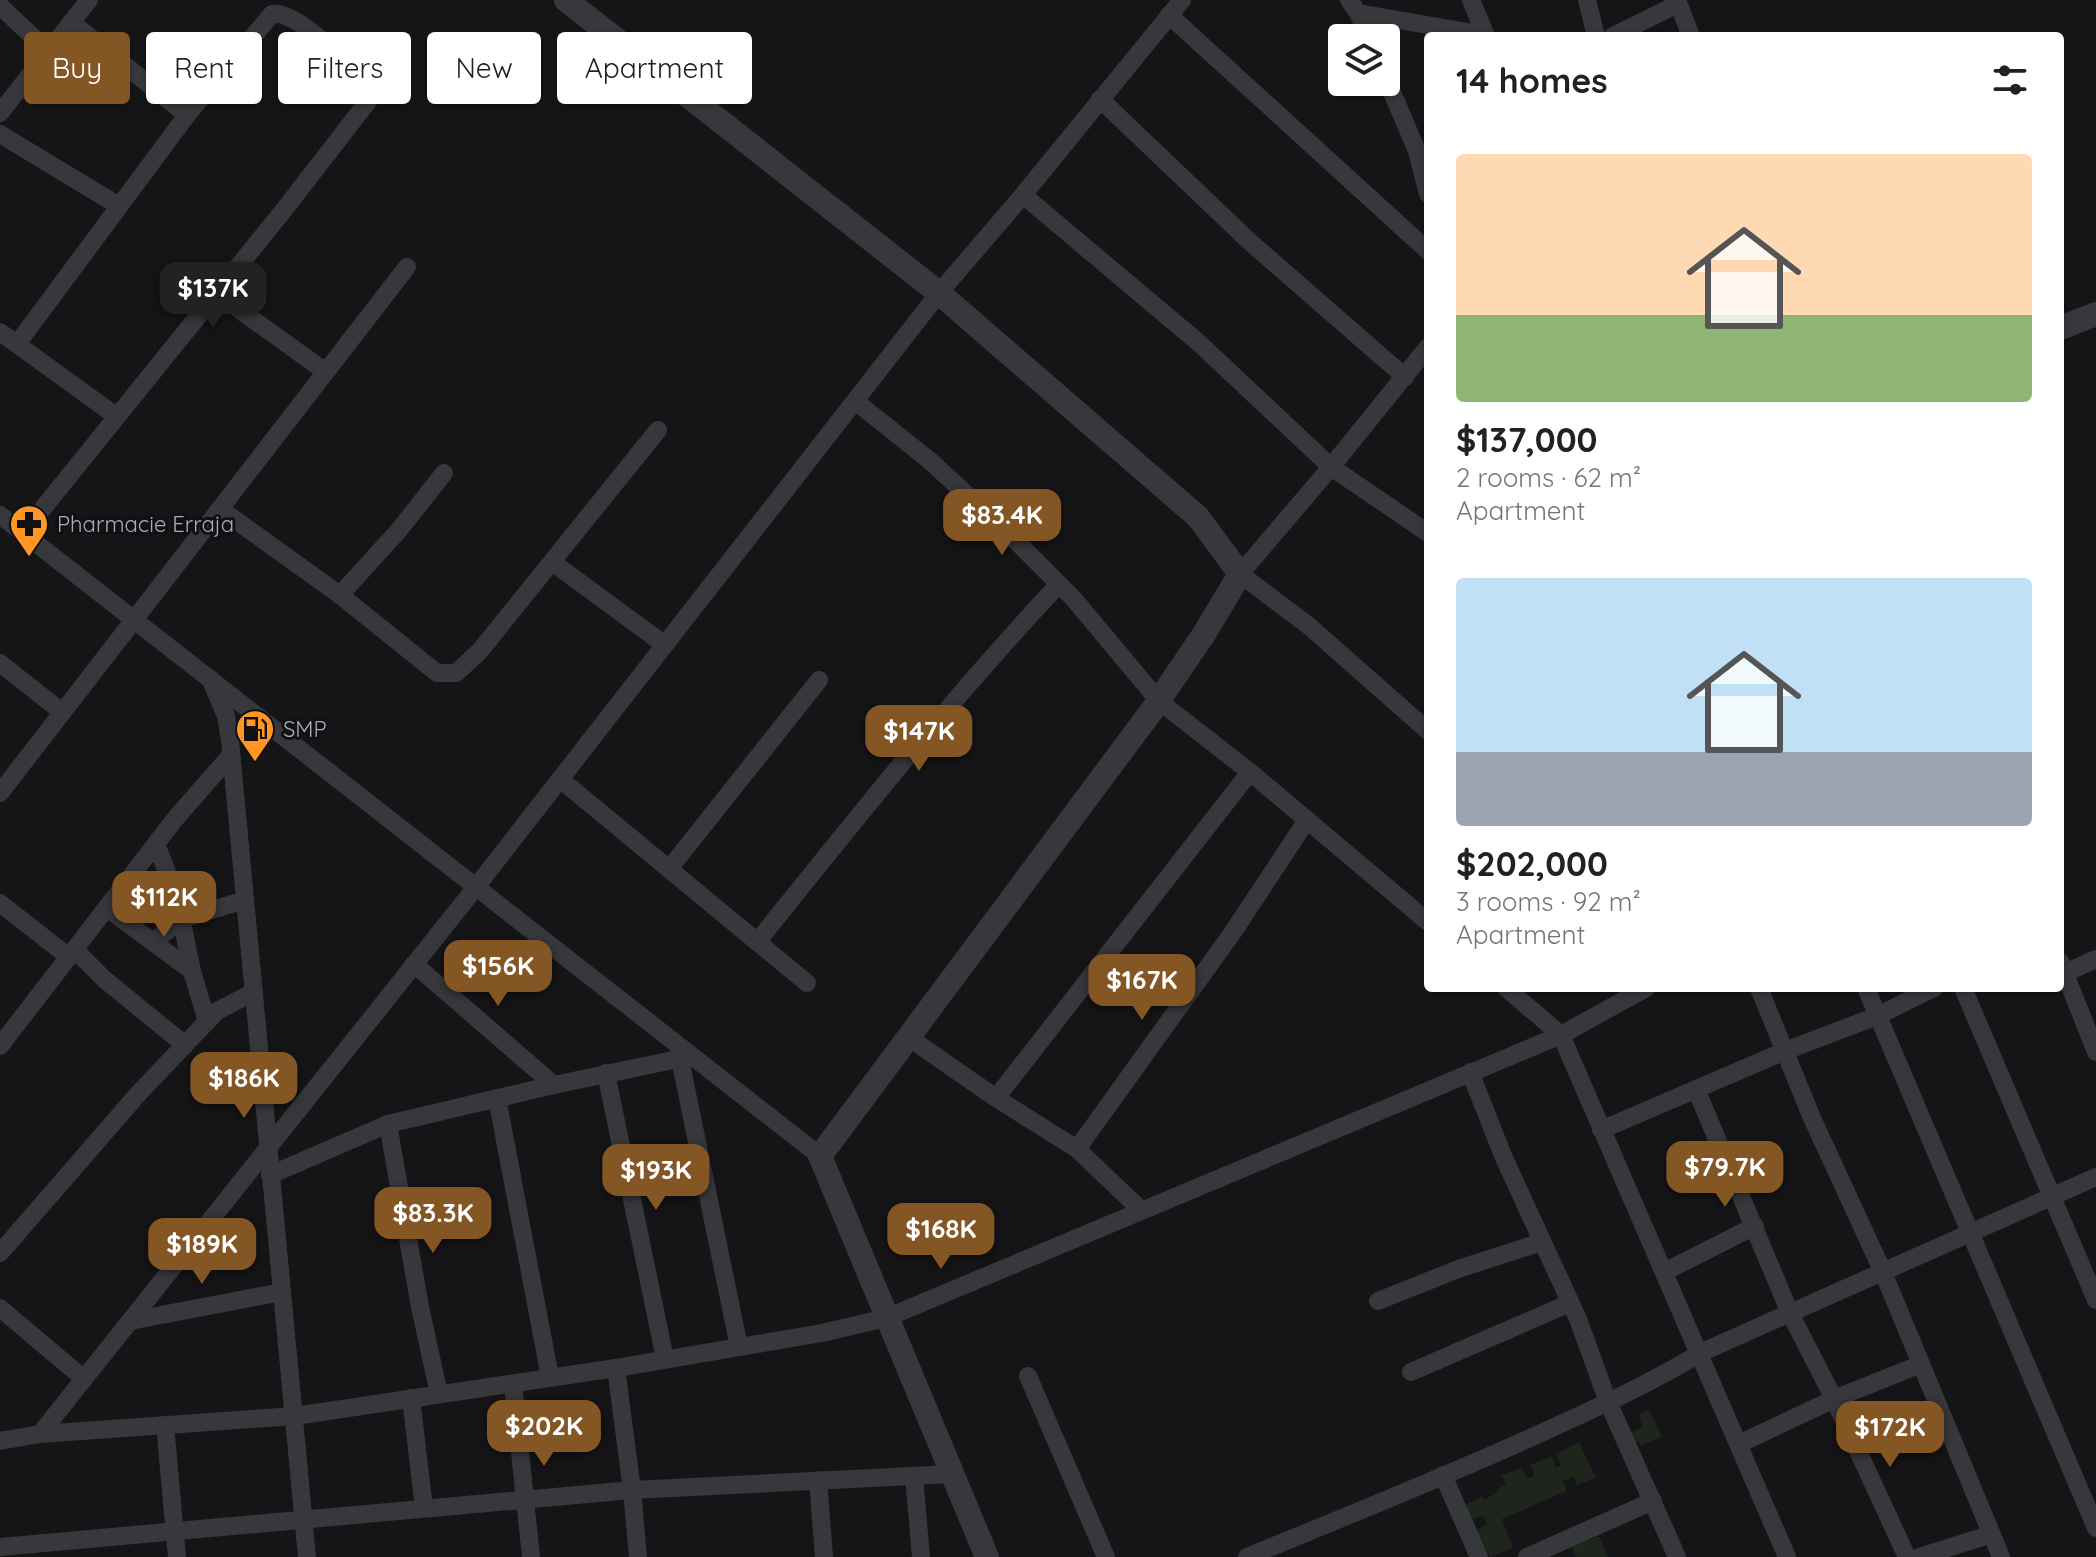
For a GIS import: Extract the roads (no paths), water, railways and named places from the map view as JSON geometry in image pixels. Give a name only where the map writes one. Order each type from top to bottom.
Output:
[{"type":"street","points":[[63,32],[89,0]]},
{"type":"street","points":[[566,0],[939,293],[1198,517],[1240,574],[1309,626],[1424,727]]},
{"type":"street","points":[[40,1434],[476,887],[939,293],[1182,0]]},
{"type":"street","points":[[1471,0],[1483,32]]},
{"type":"street","points":[[1587,0],[1595,32]]},
{"type":"street","points":[[1621,32],[1677,2],[1689,32]]},
{"type":"street","points":[[0,6],[28,32]]},
{"type":"street","points":[[1353,6],[1467,32]]},
{"type":"street","points":[[1353,6],[1362,24]]},
{"type":"street","points":[[17,344],[187,115],[272,14],[277,13],[320,38],[369,88],[369,100],[283,211],[23,533]]},
{"type":"street","points":[[1169,15],[1424,247]]},
{"type":"street","points":[[71,22],[187,115]]},
{"type":"street","points":[[0,113],[24,82]]},
{"type":"street","points":[[1394,96],[1417,151],[1424,178]]},
{"type":"street","points":[[1100,99],[1250,242],[1405,377]]},
{"type":"street","points":[[0,134],[119,206]]},
{"type":"street","points":[[1023,195],[1199,343],[1331,467],[1424,530]]},
{"type":"street","points":[[2,787],[407,267]]},
{"type":"street","points":[[216,293],[326,372]]},
{"type":"street","points":[[2064,326],[2096,314]]},
{"type":"street","points":[[0,332],[116,416]]},
{"type":"street","points":[[820,1156],[1159,701],[1240,574],[1424,352]]},
{"type":"street","points":[[855,401],[929,460],[1059,584],[1159,701],[1250,772],[1424,919]]},
{"type":"street","points":[[220,509],[340,595],[437,673],[456,673],[479,652],[658,430]]},
{"type":"street","points":[[340,595],[399,530],[444,473]]},
{"type":"street","points":[[0,515],[209,675],[686,1057],[820,1156],[987,1557]]},
{"type":"street","points":[[552,562],[665,645]]},
{"type":"street","points":[[757,942],[904,758],[1059,584]]},
{"type":"street","points":[[0,663],[62,712]]},
{"type":"street","points":[[209,675],[226,716],[231,755],[307,1557]]},
{"type":"street","points":[[669,869],[819,680]]},
{"type":"street","points":[[0,1046],[156,844],[231,755]]},
{"type":"street","points":[[996,1098],[1250,772]]},
{"type":"street","points":[[560,779],[807,983]]},
{"type":"street","points":[[1077,1149],[1233,932],[1307,820]]},
{"type":"street","points":[[156,844],[177,898],[192,971],[207,1022]]},
{"type":"street","points":[[153,942],[182,919],[245,900]]},
{"type":"street","points":[[0,903],[72,953],[185,1045]]},
{"type":"street","points":[[107,908],[192,971]]},
{"type":"street","points":[[2064,967],[2096,959]]},
{"type":"street","points":[[414,964],[554,1085]]},
{"type":"street","points":[[2064,972],[2096,1052]]},
{"type":"street","points":[[0,1253],[138,1094],[217,1011],[254,992]]},
{"type":"street","points":[[1511,992],[1561,1035],[1787,1557]]},
{"type":"street","points":[[0,1441],[40,1434],[295,1416],[616,1368],[822,1333],[886,1318],[1561,1035],[1639,992]]},
{"type":"street","points":[[1761,992],[1812,1118],[1883,1272],[2001,1557]]},
{"type":"street","points":[[1868,992],[1969,1233],[2088,1486],[2096,1528]]},
{"type":"street","points":[[1601,1130],[1785,1051],[1877,1016],[1926,992]]},
{"type":"street","points":[[1965,992],[2096,1300]]},
{"type":"street","points":[[908,1037],[1077,1149],[1141,1210]]},
{"type":"street","points":[[270,1175],[388,1124],[686,1057]]},
{"type":"street","points":[[686,1057],[739,1347]]},
{"type":"street","points":[[1470,1072],[1504,1158],[1570,1303],[1608,1402],[1677,1557]]},
{"type":"street","points":[[606,1073],[665,1359]]},
{"type":"street","points":[[1696,1089],[1790,1313],[1834,1399],[1907,1557]]},
{"type":"street","points":[[497,1098],[550,1377]]},
{"type":"street","points":[[388,1124],[420,1307],[439,1394]]},
{"type":"street","points":[[1247,1557],[1608,1402],[1700,1353],[2096,1177]]},
{"type":"street","points":[[1664,1272],[1755,1226]]},
{"type":"street","points":[[1378,1301],[1461,1268],[1542,1242]]},
{"type":"street","points":[[130,1321],[282,1292]]},
{"type":"street","points":[[1411,1372],[1570,1303]]},
{"type":"street","points":[[0,1308],[84,1379]]},
{"type":"street","points":[[1739,1444],[1834,1399],[1921,1364]]},
{"type":"street","points":[[616,1368],[638,1557]]},
{"type":"street","points":[[1028,1376],[1106,1557]]},
{"type":"street","points":[[513,1384],[531,1557]]},
{"type":"street","points":[[411,1398],[424,1508]]},
{"type":"street","points":[[165,1425],[177,1557]]},
{"type":"street","points":[[0,1547],[63,1549],[174,1531],[632,1490],[952,1474]]},
{"type":"street","points":[[1443,1475],[1479,1557]]},
{"type":"street","points":[[914,1476],[921,1557]]},
{"type":"street","points":[[818,1480],[824,1557]]},
{"type":"street","points":[[1527,1557],[1653,1501]]},
{"type":"street","points":[[1919,1557],[1992,1534]]},
{"type":"place","name":"Pharmacie Erraja","points":[[29,558]]},
{"type":"place","name":"SMP","points":[[255,763]]}]
